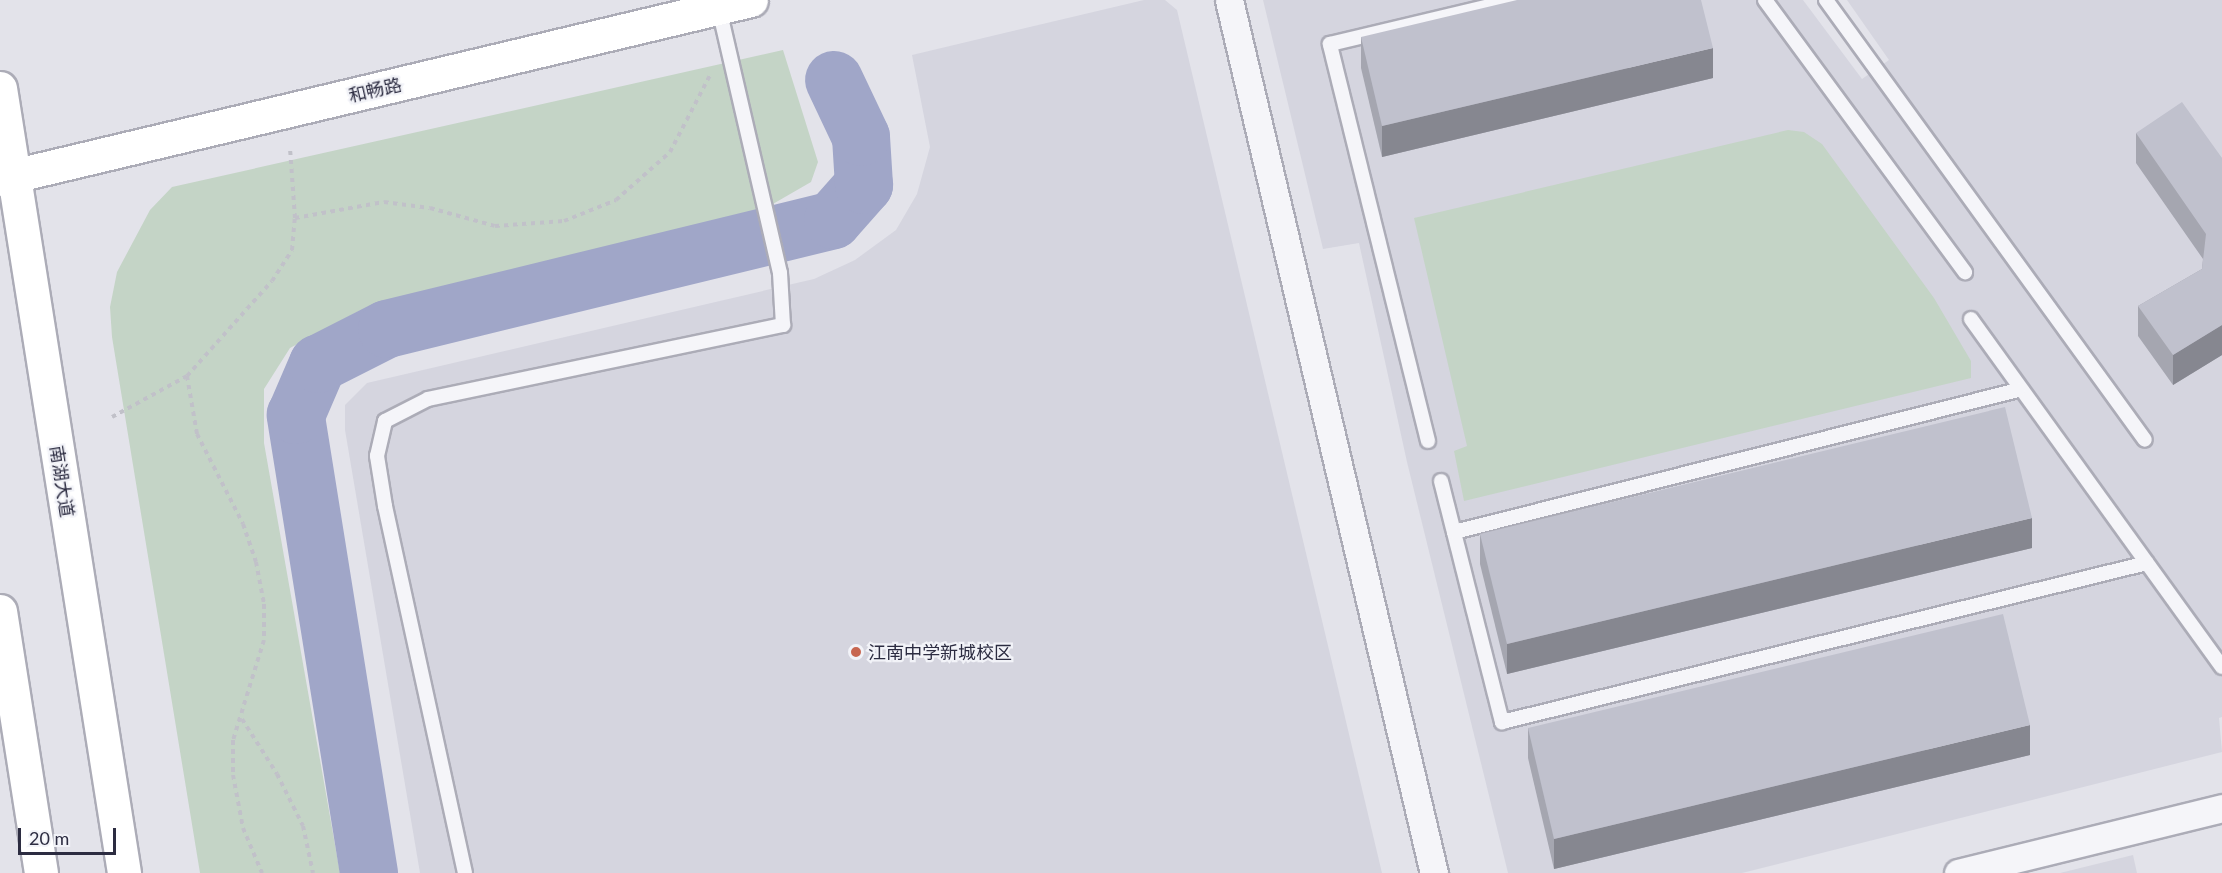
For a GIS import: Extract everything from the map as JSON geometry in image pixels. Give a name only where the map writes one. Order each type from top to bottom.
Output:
[{"type":"street","name":"和畅路","points":[[6,168],[661,0]]},
{"type":"street","name":"和畅路","points":[[6,168],[751,0]]},
{"type":"street","points":[[1228,0],[1434,873]]},
{"type":"street","name":"南湖大道","points":[[0,88],[6,168],[124,873]]},
{"type":"street","points":[[0,611],[41,873]]},
{"type":"street","points":[[1958,873],[2222,808]]},
{"type":"lane","points":[[1428,441],[1330,44],[1515,0]]},
{"type":"lane","points":[[1765,0],[1965,272]]},
{"type":"lane","points":[[1826,0],[2145,440]]},
{"type":"lane","points":[[465,873],[385,506],[377,456],[385,421],[428,399],[783,325],[780,273],[719,8]]},
{"type":"lane","points":[[1971,319],[2018,390],[2222,667]]},
{"type":"lane","points":[[1454,532],[2018,390]]},
{"type":"lane","points":[[1441,481],[1502,722],[2147,563]]},
{"type":"path","points":[[295,218],[384,201],[430,208],[495,226],[564,221],[616,200],[670,152],[728,42]]},
{"type":"path","points":[[112,417],[187,376],[272,281],[292,250],[295,218],[290,149]]},
{"type":"path","points":[[187,376],[197,434],[243,524],[256,562],[264,604],[264,640],[233,740],[233,775],[243,828],[262,873]]},
{"type":"path","points":[[241,718],[277,774],[303,826],[313,873]]},
{"type":"shaded area","name":"江南中学新城校区","points":[[1144,0],[1165,0],[1177,10],[1382,873],[420,873],[345,430],[345,405],[367,383],[814,279],[855,260],[896,230],[917,194],[930,147],[912,55]]},
{"type":"shaded area","points":[[1263,0],[1803,0],[1862,79],[1889,60],[1847,0],[2222,0],[2222,717],[2219,718],[2222,752],[1742,873],[1508,873],[1407,462],[1359,243],[1323,249]]},
{"type":"shaded area","points":[[2133,855],[2137,873],[2060,873]]},
{"type":"green space","points":[[783,50],[818,162],[811,182],[747,219],[359,311],[290,348],[264,389],[264,443],[340,873],[200,873],[112,337],[110,307],[117,272],[150,210],[172,187]]},
{"type":"green space","points":[[1788,130],[1804,132],[1822,144],[1934,298],[1971,361],[1971,378],[1464,501],[1454,451],[1467,446],[1414,218]]},
{"type":"building","points":[[1517,0],[1701,0],[1713,48],[1382,126],[1361,37]]},
{"type":"building","points":[[2182,102],[2222,158],[2222,325],[2173,355],[2138,306],[2202,269],[2206,234],[2136,133]]},
{"type":"building","points":[[2005,407],[2032,518],[1507,644],[1480,534]]},
{"type":"building","points":[[2003,614],[2030,725],[1554,839],[1528,728]]},
{"type":"waterway","points":[[369,873],[296,415],[318,364],[387,329],[833,220],[864,185],[861,137],[834,80]]},
{"type":"place","name":"江南中学新城校区","points":[[856,652]]}]
